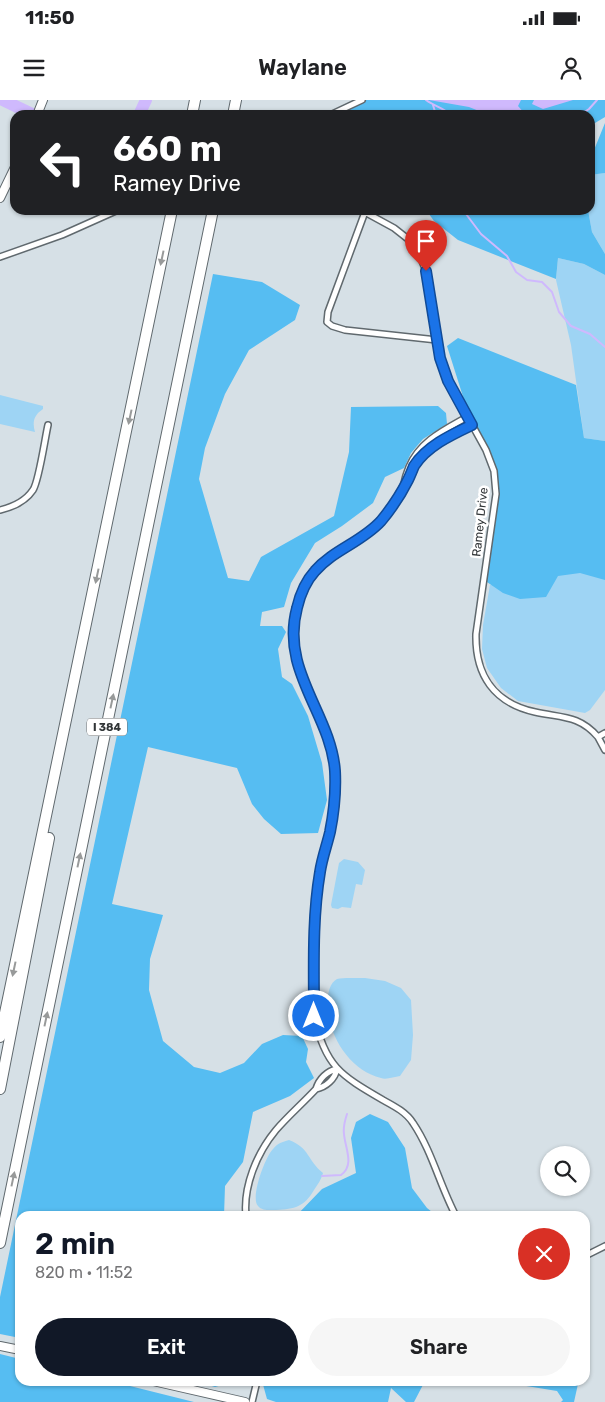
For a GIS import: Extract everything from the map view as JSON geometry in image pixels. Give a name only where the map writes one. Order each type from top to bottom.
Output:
[{"type":"highway","points":[[0,1037],[171,215]]},
{"type":"highway","name":"I 384","points":[[0,1244],[212,215]]},
{"type":"highway","points":[[0,1089],[56,806],[64,733]]},
{"type":"street","points":[[341,110],[362,100]]},
{"type":"street","points":[[0,198],[10,177]]},
{"type":"street","points":[[0,257],[62,235],[107,215]]},
{"type":"street","points":[[362,215],[328,312],[327,322],[332,326],[345,330],[437,340]]},
{"type":"street","name":"Ramey Drive","points":[[370,215],[394,228],[408,239],[420,256],[426,271],[440,358],[448,381],[486,450],[494,471],[496,494],[476,634],[475,652],[480,669],[487,682],[500,696],[519,707],[579,720],[598,737],[605,750]]},
{"type":"street","points":[[404,486],[404,481],[413,459],[422,446],[435,435],[468,417]]},
{"type":"street","points":[[0,510],[15,506],[25,500],[34,489],[48,425]]},
{"type":"street","points":[[453,1211],[446,1199],[432,1160],[413,1122],[401,1110],[348,1079],[337,1069],[322,1044],[314,1016],[315,909],[320,870],[334,808],[335,770],[328,741],[300,672],[294,645],[294,620],[304,587],[314,572],[329,558],[373,529],[390,509],[414,466],[432,447],[472,425]]},
{"type":"street","points":[[598,737],[605,733]]},
{"type":"street","points":[[246,1211],[248,1186],[253,1169],[262,1151],[275,1131],[316,1089],[318,1082],[330,1070],[337,1069]]},
{"type":"street","points":[[590,1254],[605,1246]]},
{"type":"street","points":[[0,1346],[15,1349]]},
{"type":"street","points":[[175,1386],[245,1402]]},
{"type":"street","points":[[252,1402],[256,1386]]},
{"type":"shaded area","points":[[359,100],[605,100],[605,117],[595,123],[595,110],[340,110]]},
{"type":"shaded area","points":[[429,100],[521,100],[518,106],[522,110],[476,110]]},
{"type":"shaded area","points":[[534,100],[573,100],[543,109],[532,104]]},
{"type":"shaded area","points":[[605,123],[605,173],[595,174],[595,148]]},
{"type":"shaded area","points":[[605,173],[605,254],[592,232],[589,215],[595,215],[595,174]]},
{"type":"shaded area","points":[[430,215],[589,215],[592,232],[605,254],[605,275],[584,264],[558,258],[556,279],[458,240],[434,221]]},
{"type":"shaded area","points":[[558,258],[584,264],[605,275],[605,441],[584,438],[571,345],[556,280]]},
{"type":"shaded area","points":[[213,274],[262,282],[300,305],[295,320],[249,350],[225,394],[205,448],[199,479],[228,578],[249,581],[261,557],[334,516],[349,452],[351,407],[438,406],[446,413],[447,424],[423,439],[411,453],[404,468],[385,477],[373,503],[315,543],[291,583],[284,607],[262,612],[260,626],[282,626],[286,632],[278,649],[282,677],[292,684],[308,716],[322,763],[327,800],[318,833],[281,834],[264,819],[252,804],[237,768],[148,747],[112,904],[163,915],[150,959],[149,990],[163,1041],[194,1067],[220,1073],[244,1063],[262,1044],[283,1035],[302,1036],[308,1049],[306,1062],[314,1078],[290,1096],[253,1112],[243,1162],[225,1186],[224,1211],[18,1211]]},
{"type":"shaded area","points":[[458,338],[576,385],[584,438],[605,441],[605,580],[580,573],[558,576],[546,597],[520,599],[503,593],[484,580],[496,494],[494,471],[472,425],[447,346]]},
{"type":"shaded area","points":[[0,395],[43,406],[43,409],[34,419],[35,432],[0,424]]},
{"type":"shaded area","points":[[562,556],[605,563],[605,690],[590,710],[585,713],[518,701],[501,688],[487,668],[482,649],[483,625],[490,585]]},
{"type":"shaded area","points":[[344,859],[358,862],[365,870],[362,885],[356,884],[351,908],[332,908],[339,863]]},
{"type":"shaded area","points":[[341,978],[365,978],[385,981],[401,988],[411,1000],[413,1035],[411,1060],[400,1076],[383,1079],[369,1074],[358,1067],[341,1047],[330,1024],[328,996],[331,985]]},
{"type":"shaded area","points":[[370,1114],[388,1122],[405,1148],[412,1188],[431,1211],[301,1211],[322,1189],[356,1173],[351,1138],[356,1122]]},
{"type":"shaded area","points":[[289,1140],[301,1147],[323,1173],[318,1184],[303,1204],[283,1210],[262,1209],[256,1202],[256,1195],[263,1168],[275,1147]]},
{"type":"shaded area","points":[[15,1225],[15,1337],[0,1334],[0,1297]]},
{"type":"shaded area","points":[[0,1354],[15,1358],[15,1386],[130,1386],[194,1402],[0,1402]]},
{"type":"shaded area","points":[[263,1386],[422,1386],[414,1402],[406,1402],[391,1388],[388,1402],[276,1402],[267,1399]]},
{"type":"shaded area","points":[[526,1386],[578,1386],[574,1402],[561,1402],[563,1400],[557,1391]]},
{"type":"waterway","points":[[3,100],[24,110]]},
{"type":"waterway","points":[[141,110],[146,100]]},
{"type":"waterway","points":[[426,100],[443,110]]},
{"type":"waterway","points":[[588,110],[597,100]]},
{"type":"waterway","points":[[433,105],[434,110]]},
{"type":"waterway","points":[[467,215],[481,234],[507,256],[516,272],[527,280],[542,282],[552,292],[559,312],[571,326],[590,334],[605,347]]},
{"type":"waterway","points":[[322,1176],[341,1175],[348,1166],[344,1131],[347,1114]]},
{"type":"route","points":[[314,1016],[315,909],[320,870],[330,832],[335,800],[335,770],[328,741],[306,689],[296,658],[293,632],[294,620],[304,587],[314,572],[329,558],[373,529],[390,509],[407,482],[414,466],[422,456],[446,438],[472,425],[448,381],[440,358],[426,271]]}]
